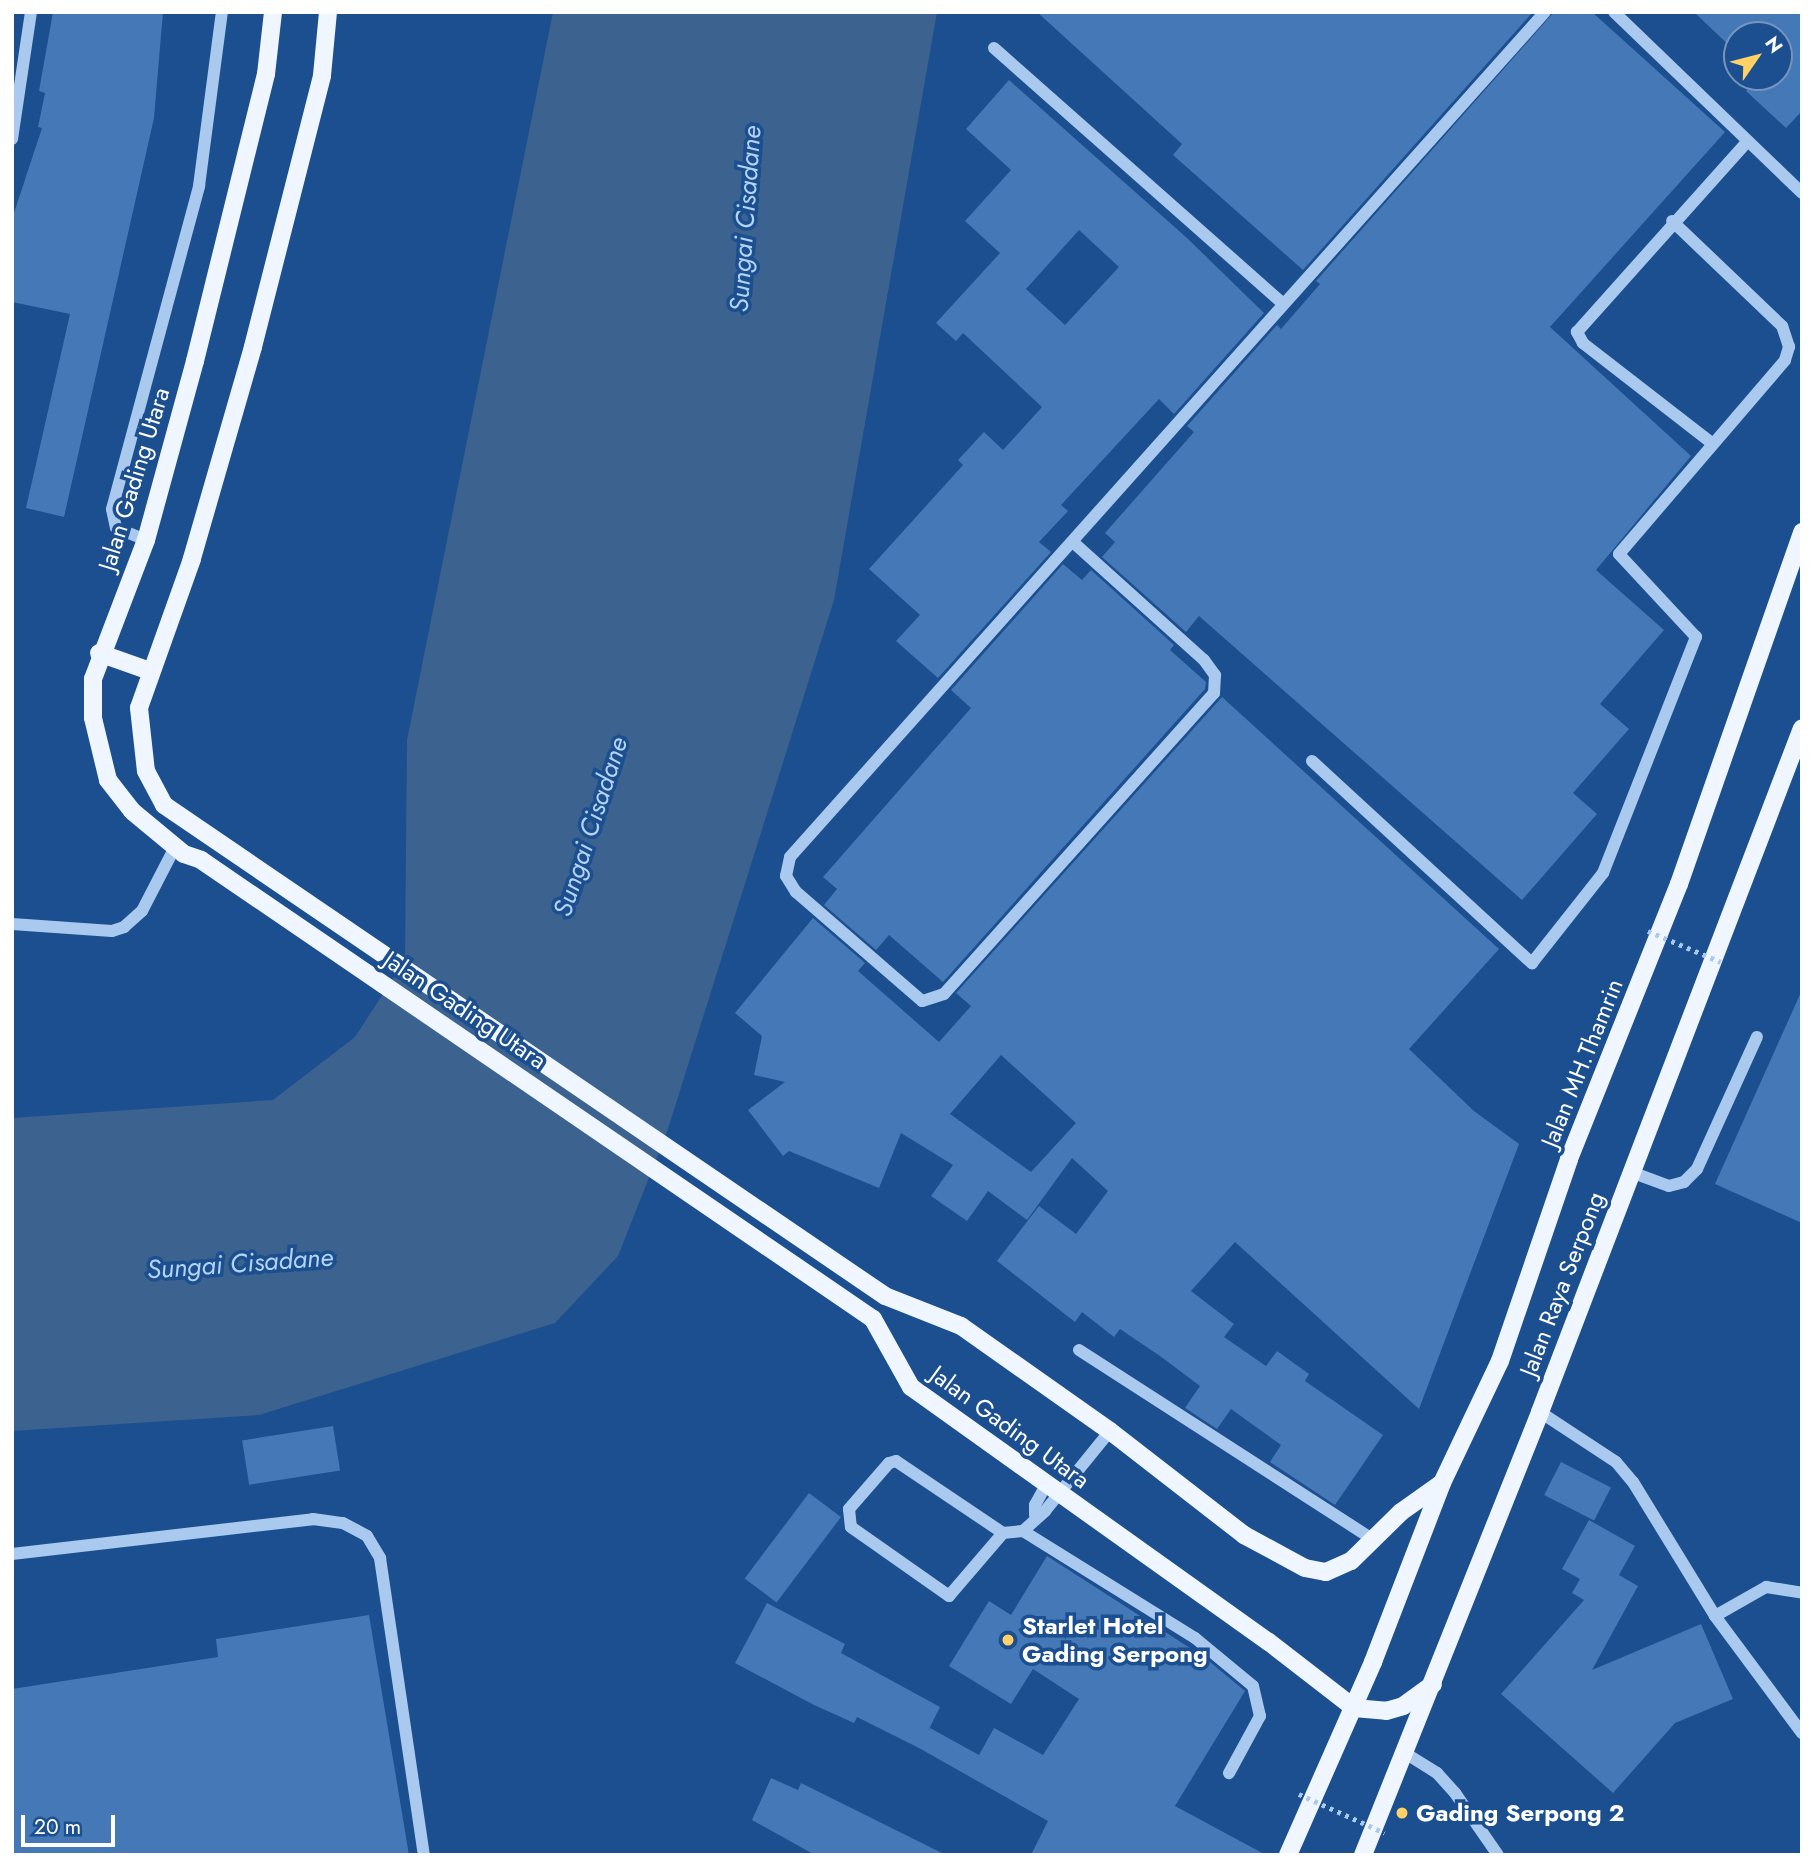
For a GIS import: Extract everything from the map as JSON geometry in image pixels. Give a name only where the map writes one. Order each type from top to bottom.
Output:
[{"type":"main road","name":"Jalan Gading Utara","points":[[328,12],[322,76],[253,347],[192,559],[139,708],[140,735],[154,790],[172,811],[885,1296],[961,1326],[1110,1431],[1244,1535],[1305,1568],[1326,1572],[1351,1561],[1375,1541],[1401,1512],[1442,1483]]},
{"type":"main road","name":"Jalan Gading Utara","points":[[269,13],[266,74],[146,540],[99,653],[93,679],[93,718],[108,780],[132,811],[175,847],[201,860],[825,1284],[873,1320],[911,1387],[1269,1642],[1354,1708]]},
{"type":"main road","name":"Jalan MH.Thamrin","points":[[1354,1708],[1442,1483],[1500,1361],[1569,1159],[1679,884],[1802,532]]},
{"type":"main road","points":[[99,653],[150,671]]},
{"type":"main road","name":"Jalan Raya Serpong","points":[[1363,1855],[1433,1684],[1461,1603],[1540,1412],[1802,728]]},
{"type":"main road","points":[[1288,1855],[1354,1708],[1386,1711],[1403,1706],[1433,1684]]},
{"type":"street","points":[[12,139],[31,12]]},
{"type":"street","points":[[146,540],[116,528],[111,519],[112,509],[199,186],[222,12]]},
{"type":"street","points":[[1074,543],[1204,660],[1215,675],[1214,693],[944,994],[922,1001],[796,892],[789,884],[787,867],[790,857],[1074,543],[1283,304],[1545,12]]},
{"type":"street","points":[[1614,12],[1802,193]]},
{"type":"street","points":[[994,48],[1283,304]]},
{"type":"street","points":[[1713,444],[1583,343],[1577,332],[1672,221],[1748,141]]},
{"type":"street","points":[[1312,761],[1532,963],[1603,873],[1696,637],[1619,554],[1785,360],[1788,336],[1672,221]]},
{"type":"street","points":[[12,923],[112,932],[124,927],[142,911],[175,847]]},
{"type":"street","points":[[1631,1172],[1669,1186],[1684,1182],[1696,1169],[1757,1037]]},
{"type":"street","points":[[1079,1350],[1375,1541]]},
{"type":"street","points":[[1540,1412],[1616,1462],[1633,1482],[1715,1616],[1802,1733]]},
{"type":"street","points":[[1023,1531],[1052,1489],[1110,1431]]},
{"type":"street","points":[[1003,1533],[949,1595],[851,1527],[849,1509],[889,1463],[896,1461],[1003,1533],[1023,1531],[1195,1638],[1253,1686],[1260,1716],[1229,1773]]},
{"type":"street","points":[[12,1554],[313,1519],[343,1523],[367,1536],[380,1558],[424,1855]]},
{"type":"street","points":[[1715,1616],[1766,1587],[1802,1593]]},
{"type":"street","points":[[1405,1753],[1437,1773],[1455,1793],[1498,1855]]},
{"type":"path","points":[[1648,931],[1721,962]]},
{"type":"path","points":[[1299,1794],[1385,1833]]},
{"type":"water","name":"Sungai Cisadane","points":[[553,12],[937,12],[834,600],[667,1132],[618,1256],[555,1323],[259,1415],[12,1431],[12,1118],[273,1100],[355,1037],[405,960],[407,740]]},
{"type":"building","points":[[53,12],[163,12],[154,118],[64,517],[26,508],[70,314],[12,302],[12,219],[42,128],[38,127],[45,93],[39,91]]},
{"type":"building","points":[[1037,12],[1533,12],[1303,270],[1173,155],[1182,144]]},
{"type":"building","points":[[1554,12],[1592,12],[1725,132],[1550,327],[1691,456],[1596,570],[1664,630],[1600,704],[1629,729],[1573,793],[1597,814],[1522,900],[1199,616],[1186,632],[1102,557],[1115,542],[1105,533],[1194,432],[1187,426],[1277,325],[1281,329],[1320,284],[1316,281]]},
{"type":"building","points":[[1694,12],[1802,12],[1802,111],[1786,128],[1746,91],[1793,91],[1793,21],[1723,21],[1723,40]]},
{"type":"building","points":[[1009,80],[1187,238],[1264,313],[1174,414],[1159,399],[1061,505],[1068,511],[1039,542],[1051,552],[938,678],[896,641],[920,615],[869,569],[963,465],[958,460],[984,432],[1003,450],[1042,407],[963,333],[956,341],[936,323],[1000,253],[965,221],[1011,170],[966,129]],"holes":[[[1079,230],[1119,267],[1065,325],[1026,289]]]},
{"type":"building","points":[[1063,564],[1082,580],[1091,570],[1174,645],[1170,650],[1206,682],[1205,689],[943,982],[889,935],[876,950],[824,905],[837,889],[823,877],[971,708],[951,690]]},
{"type":"building","points":[[1222,697],[1499,949],[1409,1049],[1474,1111],[1519,1144],[1419,1409],[1235,1242],[1191,1291],[1234,1324],[1224,1337],[1266,1366],[1277,1351],[1309,1374],[1305,1381],[1383,1435],[1335,1505],[1270,1462],[1281,1445],[1231,1409],[1217,1429],[1185,1408],[1200,1386],[1160,1356],[1120,1329],[1114,1337],[1082,1312],[1075,1322],[997,1261],[1039,1206],[1076,1234],[1108,1191],[1072,1158],[1027,1220],[988,1191],[967,1221],[931,1196],[953,1165],[901,1133],[879,1188],[789,1151],[783,1156],[748,1110],[785,1082],[754,1075],[762,1036],[735,1013],[813,918],[865,963],[858,971],[939,1042],[971,1006],[956,993]],"holes":[[[1001,1055],[1076,1123],[1031,1172],[950,1114]]]},
{"type":"building","points":[[1802,990],[1802,1223],[1715,1184]]},
{"type":"building","points":[[333,1426],[340,1470],[249,1485],[242,1440]]},
{"type":"building","points":[[1561,1462],[1611,1487],[1594,1520],[1544,1495]]},
{"type":"building","points":[[809,1493],[841,1517],[777,1603],[745,1578]]},
{"type":"building","points":[[1589,1520],[1635,1546],[1619,1575],[1638,1586],[1592,1670],[1701,1624],[1733,1699],[1675,1723],[1613,1793],[1501,1694],[1584,1600],[1572,1593],[1580,1579],[1562,1569]]},
{"type":"building","points":[[1047,1556],[1204,1657],[1245,1691],[1175,1806],[1266,1855],[1031,1855],[1048,1821],[919,1748],[857,1717],[854,1723],[814,1705],[735,1663],[767,1603],[845,1644],[841,1653],[940,1707],[928,1731],[930,1728],[979,1755],[994,1728],[1043,1755],[1079,1699],[1033,1669],[1011,1704],[949,1666],[989,1601],[1011,1615]]},
{"type":"building","points":[[369,1615],[409,1855],[12,1855],[12,1689],[218,1657],[216,1639]]},
{"type":"building","points":[[771,1778],[798,1790],[801,1783],[946,1855],[815,1855],[752,1820]]},
{"type":"place","name":"Starlet Hotel Gading Serpong","points":[[1008,1640]]},
{"type":"place","name":"Gading Serpong 2","points":[[1402,1813]]}]
